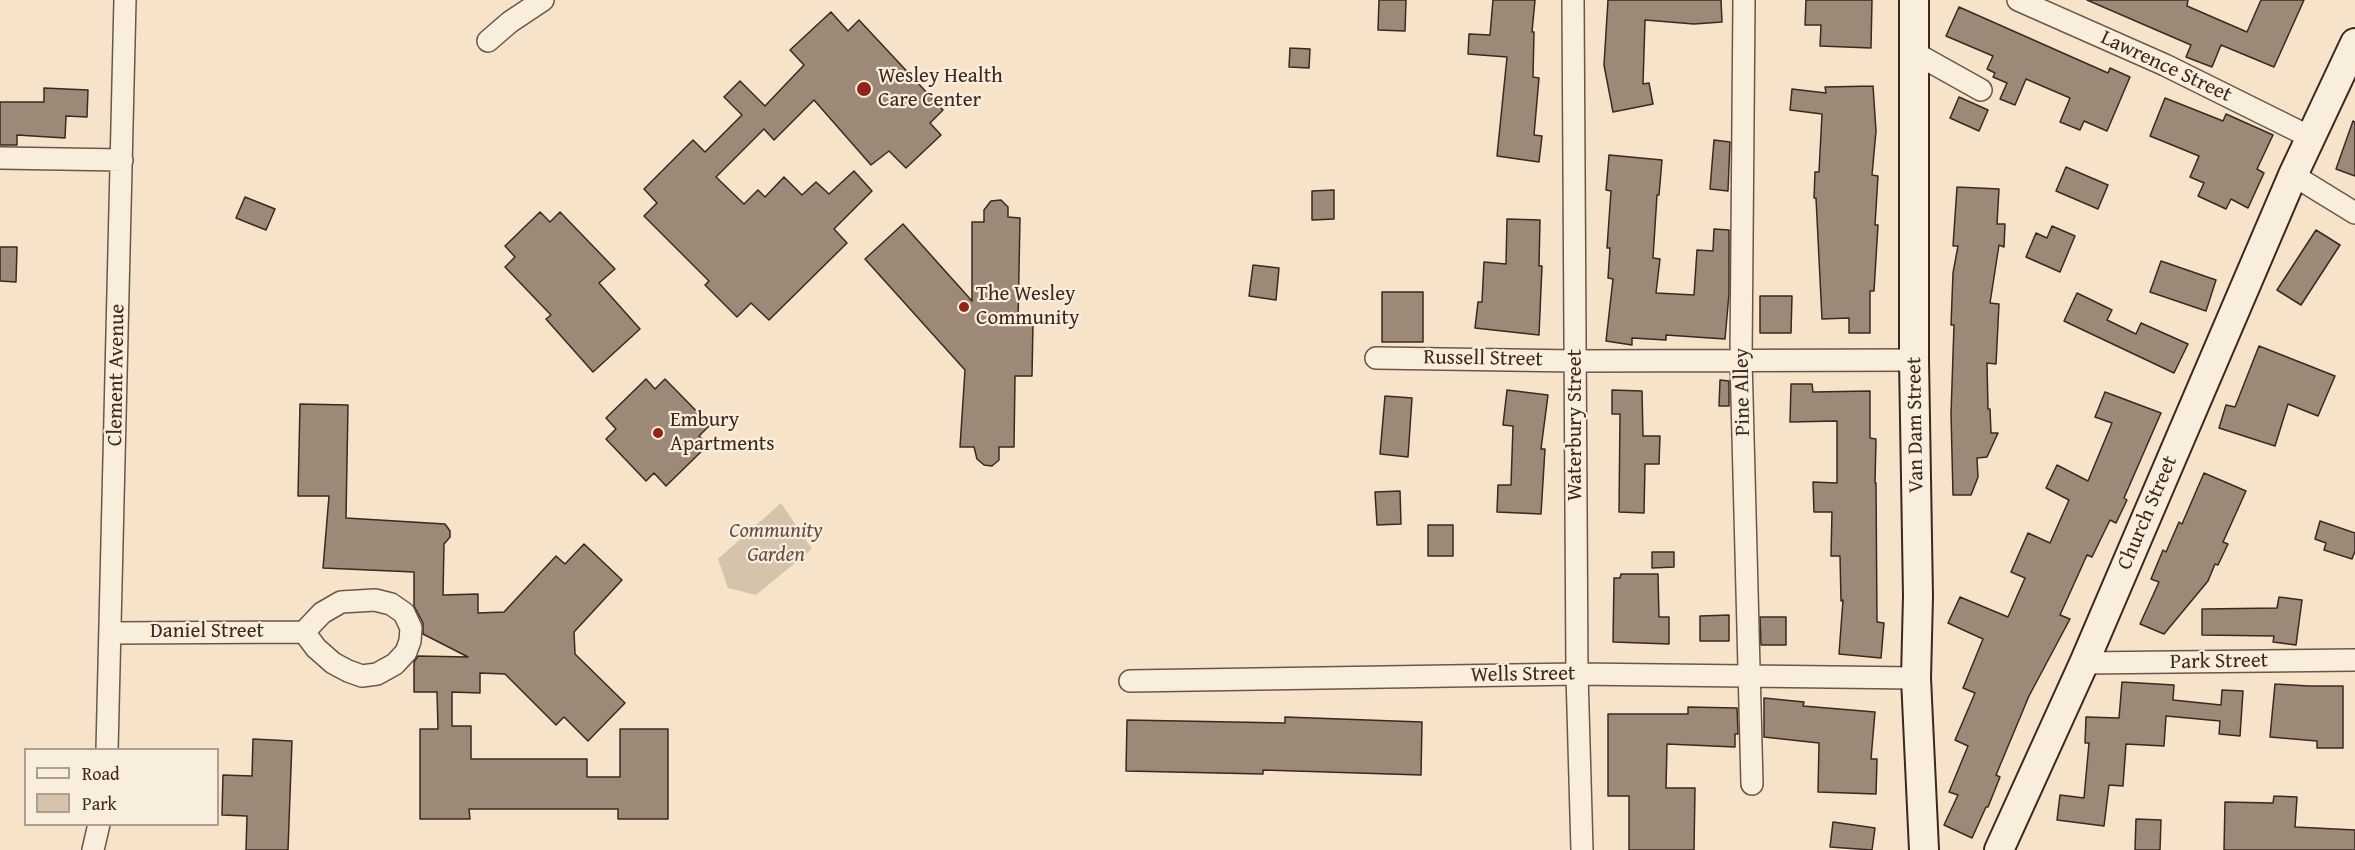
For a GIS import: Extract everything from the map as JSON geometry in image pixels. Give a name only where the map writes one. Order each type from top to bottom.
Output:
[{"type":"main road","name":"Van Dam Street","points":[[1914,0],[1914,360],[1918,596],[1916,678],[1924,850]]},
{"type":"main road","points":[[2312,138],[2355,43]]},
{"type":"main road","name":"Church Street","points":[[1999,850],[2084,663],[2312,138]]},
{"type":"street","name":"Clement Avenue","points":[[107,748],[125,0]]},
{"type":"street","points":[[488,40],[543,0]]},
{"type":"street","name":"Waterbury Street","points":[[1573,0],[1576,674],[1581,850]]},
{"type":"street","name":"Pine Alley","points":[[1744,0],[1741,359],[1752,784]]},
{"type":"street","name":"Lawrence Street","points":[[2031,3],[2165,65],[2312,138]]},
{"type":"street","points":[[1913,52],[1981,90]]},
{"type":"street","points":[[0,158],[122,160]]},
{"type":"street","points":[[2294,175],[2355,213]]},
{"type":"street","name":"Russell Street","points":[[1376,358],[1914,360]]},
{"type":"street","points":[[375,600],[392,603],[404,613],[411,628],[406,652],[395,664],[377,674],[362,676],[333,663],[316,648],[304,632],[322,614],[341,602],[375,600]]},
{"type":"street","name":"Daniel Street","points":[[111,633],[304,632]]},
{"type":"street","name":"Park Street","points":[[2084,663],[2355,660]]},
{"type":"street","name":"Wells Street","points":[[1130,681],[1576,674],[1916,678]]},
{"type":"street","points":[[93,850],[99,826]]},
{"type":"green space","name":"Community Garden","points":[[781,503],[812,549],[756,595],[728,588],[718,559]]},
{"type":"building","points":[[1379,0],[1406,0],[1405,31],[1378,30]]},
{"type":"building","points":[[1493,0],[1535,0],[1532,32],[1534,32],[1533,77],[1539,78],[1534,135],[1542,136],[1539,162],[1497,156],[1507,57],[1468,54],[1469,34],[1490,35]]},
{"type":"building","points":[[1608,0],[1721,0],[1722,22],[1694,24],[1645,20],[1643,84],[1649,83],[1653,104],[1613,112],[1604,65]]},
{"type":"building","points":[[1806,0],[1872,0],[1871,48],[1820,46],[1821,25],[1805,25]]},
{"type":"building","points":[[2087,0],[2188,0],[2187,6],[2247,32],[2261,0],[2304,0],[2274,67],[2221,45],[2212,67],[2186,57],[2191,45]]},
{"type":"building","points":[[1959,7],[2108,73],[2110,68],[2130,77],[2107,131],[2084,121],[2080,130],[2060,122],[2070,98],[2026,79],[2015,105],[2000,99],[2007,83],[1993,77],[1995,73],[1987,69],[1993,56],[1946,36]]},
{"type":"building","points":[[831,12],[848,31],[859,20],[943,110],[930,123],[941,135],[906,168],[889,151],[871,165],[814,100],[774,140],[764,129],[716,177],[744,204],[758,190],[765,197],[784,177],[802,195],[816,182],[829,194],[854,171],[872,191],[834,229],[847,243],[769,320],[751,303],[737,317],[705,285],[709,281],[644,216],[657,203],[644,189],[693,140],[705,152],[742,115],[724,97],[740,81],[765,106],[804,65],[790,50]]},
{"type":"building","points":[[1290,48],[1310,49],[1309,68],[1289,67]]},
{"type":"building","points":[[1873,86],[1876,131],[1872,175],[1878,176],[1875,225],[1878,225],[1874,291],[1870,291],[1870,333],[1849,333],[1849,318],[1822,319],[1816,198],[1814,198],[1815,172],[1819,172],[1822,114],[1790,110],[1792,89],[1826,93],[1825,87]]},
{"type":"building","points":[[44,88],[88,90],[87,117],[66,116],[65,138],[17,135],[17,145],[0,145],[0,102],[44,102]]},
{"type":"building","points":[[1959,97],[1988,110],[1979,131],[1950,118]]},
{"type":"building","points":[[2165,98],[2223,121],[2226,114],[2273,135],[2257,169],[2264,173],[2248,208],[2231,199],[2226,209],[2198,196],[2204,183],[2190,177],[2199,156],[2150,136]]},
{"type":"building","points":[[2353,121],[2355,122],[2355,176],[2336,169]]},
{"type":"building","points":[[1714,140],[1730,142],[1728,191],[1710,189]]},
{"type":"building","points":[[1609,155],[1662,160],[1653,258],[1660,259],[1656,293],[1694,295],[1697,250],[1713,251],[1714,229],[1729,230],[1729,294],[1725,339],[1666,335],[1666,340],[1632,338],[1632,345],[1606,341],[1613,279],[1608,278],[1610,248],[1607,248],[1611,191],[1606,190]]},
{"type":"building","points":[[2066,167],[2108,185],[2098,209],[2056,191]]},
{"type":"building","points":[[1957,187],[1999,189],[1997,224],[2005,224],[2004,247],[1999,245],[1990,303],[1999,304],[1996,364],[1987,363],[1991,433],[1998,433],[1987,457],[1977,458],[1978,477],[1971,495],[1953,495],[1951,414],[1954,325],[1951,325],[1953,273],[1958,246],[1953,246]]},
{"type":"building","points":[[1334,190],[1334,219],[1312,220],[1312,191]]},
{"type":"building","points":[[245,197],[275,209],[266,230],[236,218]]},
{"type":"building","name":"The Wesley Community","points":[[1001,200],[1008,207],[1008,217],[1020,218],[1018,323],[1033,323],[1032,376],[1015,376],[1014,447],[999,447],[999,460],[992,466],[984,465],[977,459],[974,447],[960,447],[965,370],[865,259],[903,224],[972,301],[972,222],[984,222],[984,210],[991,201]]},
{"type":"building","points":[[540,212],[550,222],[560,212],[615,269],[599,283],[640,329],[593,372],[546,319],[551,315],[505,267],[515,257],[505,246]]},
{"type":"building","points":[[1507,219],[1540,220],[1539,266],[1542,266],[1539,335],[1475,328],[1478,302],[1482,302],[1484,262],[1506,264]]},
{"type":"building","points":[[2052,226],[2075,236],[2060,272],[2026,257],[2036,233],[2047,238]]},
{"type":"building","points":[[2316,230],[2340,245],[2301,305],[2277,290]]},
{"type":"building","points":[[0,247],[17,247],[16,282],[0,281]]},
{"type":"building","points":[[2161,261],[2216,280],[2206,311],[2150,292]]},
{"type":"building","points":[[1253,265],[1279,268],[1276,300],[1249,296]]},
{"type":"building","points":[[1382,292],[1423,292],[1423,342],[1382,342]]},
{"type":"building","points":[[2077,293],[2112,310],[2107,320],[2136,334],[2141,323],[2188,344],[2174,373],[2064,321]]},
{"type":"building","points":[[1760,296],[1792,296],[1791,333],[1760,333]]},
{"type":"building","points":[[2259,346],[2335,376],[2318,416],[2288,404],[2275,446],[2219,428],[2226,405],[2235,407]]},
{"type":"building","name":"Embury Apartments","points":[[646,379],[655,389],[665,379],[710,425],[699,436],[708,445],[666,486],[654,473],[646,481],[606,439],[616,429],[606,418]]},
{"type":"building","points":[[1720,380],[1729,381],[1729,406],[1719,406]]},
{"type":"building","points":[[1791,384],[1812,384],[1813,392],[1870,391],[1870,438],[1876,439],[1877,622],[1884,623],[1881,658],[1839,654],[1843,600],[1841,601],[1840,556],[1831,556],[1832,512],[1814,512],[1813,482],[1837,483],[1837,421],[1790,422]]},
{"type":"building","points":[[1507,390],[1548,395],[1541,449],[1545,449],[1541,514],[1497,512],[1498,485],[1511,485],[1513,426],[1503,425]]},
{"type":"building","points":[[1612,390],[1642,391],[1643,436],[1660,436],[1659,464],[1645,464],[1644,513],[1619,512],[1620,414],[1612,414]]},
{"type":"building","points":[[2105,392],[2161,413],[2124,498],[2127,500],[2116,523],[2110,520],[2092,557],[2087,555],[2060,615],[2070,619],[2029,696],[1996,775],[2000,777],[1988,807],[1972,838],[1944,825],[1958,795],[1949,792],[1968,746],[1955,740],[1975,693],[1963,688],[1983,639],[1948,623],[1960,597],[2008,617],[2025,578],[2011,572],[2028,533],[2050,543],[2069,500],[2046,488],[2057,465],[2088,481],[2112,423],[2095,417]]},
{"type":"building","points":[[1385,396],[1412,398],[1408,457],[1380,454]]},
{"type":"building","points":[[300,404],[348,405],[346,518],[445,524],[450,531],[450,537],[444,544],[443,595],[478,594],[478,613],[504,612],[556,556],[565,564],[584,544],[622,580],[574,632],[575,654],[625,703],[588,741],[564,717],[556,725],[505,674],[480,673],[480,693],[452,692],[452,726],[471,726],[471,759],[587,759],[587,777],[620,777],[620,729],[668,729],[668,819],[618,819],[618,809],[469,809],[470,819],[420,819],[420,729],[438,729],[437,692],[414,692],[414,662],[418,656],[468,657],[423,634],[423,623],[414,606],[414,572],[323,568],[329,496],[298,496]]},
{"type":"building","points":[[2204,473],[2246,491],[2223,542],[2228,544],[2218,565],[2215,564],[2208,581],[2164,634],[2140,624],[2159,582],[2151,579],[2163,550],[2166,552],[2179,522],[2182,524]]},
{"type":"building","points":[[1400,491],[1401,524],[1377,525],[1375,492]]},
{"type":"building","points":[[2320,521],[2355,533],[2355,551],[2352,559],[2324,550],[2326,543],[2315,539]]},
{"type":"building","points":[[1428,525],[1453,525],[1453,556],[1428,556]]},
{"type":"building","points":[[1652,552],[1674,552],[1674,567],[1652,568]]},
{"type":"building","points":[[1621,574],[1658,574],[1659,617],[1669,617],[1669,644],[1613,642],[1614,578],[1620,578]]},
{"type":"building","points":[[2279,597],[2302,600],[2296,645],[2273,642],[2274,636],[2202,635],[2202,609],[2277,608]]},
{"type":"building","points":[[1729,615],[1729,641],[1700,641],[1700,616]]},
{"type":"building","points":[[1760,617],[1786,617],[1786,645],[1761,645]]},
{"type":"building","points":[[2122,682],[2174,685],[2173,700],[2221,705],[2222,690],[2243,691],[2240,736],[2219,734],[2220,721],[2166,716],[2164,746],[2126,744],[2123,786],[2109,785],[2104,826],[2057,820],[2060,795],[2084,798],[2089,743],[2085,743],[2086,717],[2119,718]]},
{"type":"building","points":[[2275,684],[2343,686],[2343,748],[2317,748],[2317,741],[2270,737]]},
{"type":"building","points":[[1764,698],[1804,702],[1803,706],[1875,712],[1871,759],[1877,759],[1876,794],[1818,792],[1819,743],[1764,737]]},
{"type":"building","points":[[1688,707],[1737,708],[1738,734],[1735,734],[1735,747],[1667,744],[1666,788],[1695,788],[1694,850],[1629,850],[1629,796],[1608,796],[1608,714],[1688,714]]},
{"type":"building","points":[[1285,717],[1422,722],[1421,775],[1263,770],[1263,774],[1126,771],[1127,720],[1285,723]]},
{"type":"building","points":[[253,739],[292,741],[288,850],[246,850],[247,816],[222,815],[223,775],[252,776]]},
{"type":"building","points":[[2274,796],[2297,797],[2295,827],[2355,830],[2355,850],[2224,850],[2225,802],[2273,803]]},
{"type":"building","points":[[2136,819],[2161,820],[2160,850],[2135,850]]},
{"type":"building","points":[[1833,822],[1875,828],[1872,850],[1830,847]]},
{"type":"place","name":"Wesley Health Care Center","points":[[864,89]]},
{"type":"place","name":"The Wesley Community","points":[[964,307]]},
{"type":"place","name":"Embury Apartments","points":[[658,433]]}]
